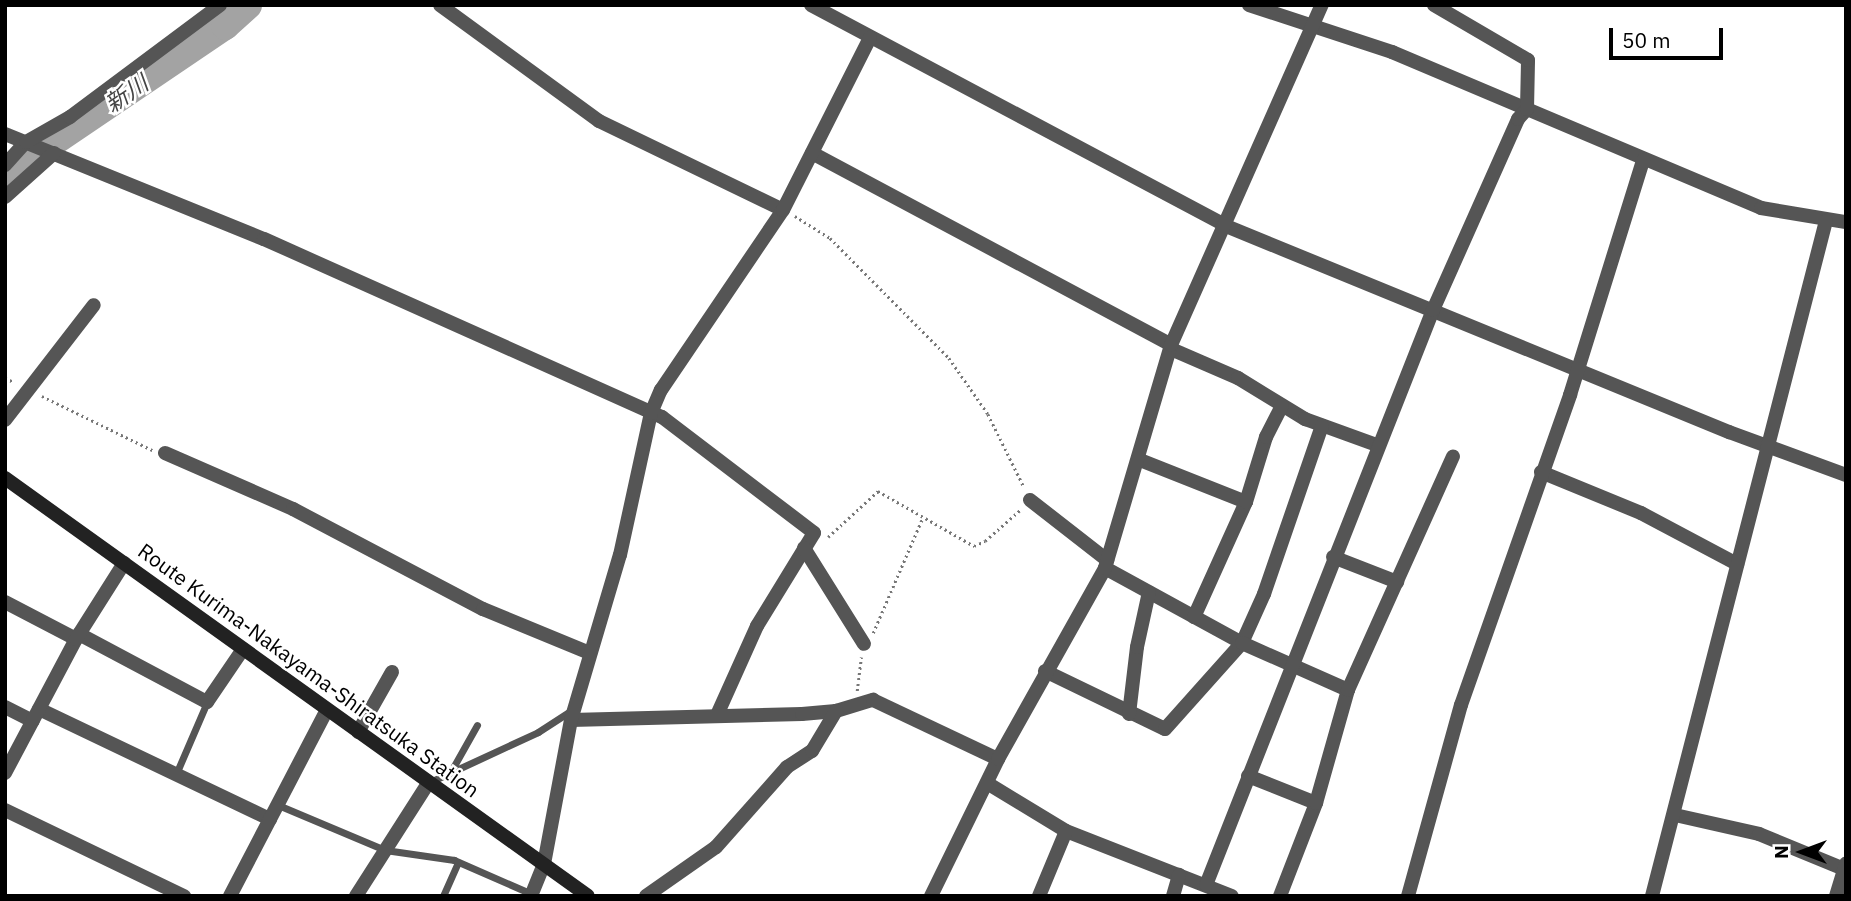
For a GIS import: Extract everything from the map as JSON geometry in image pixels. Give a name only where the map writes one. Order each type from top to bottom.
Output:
[{"type":"main road","name":"Route Kurima-Nakayama-Shiratsuka Station","points":[[5,478],[588,896]]},
{"type":"street","points":[[5,165],[26,143],[70,117],[220,5]]},
{"type":"street","points":[[440,5],[599,121],[783,210]]},
{"type":"street","points":[[811,5],[1226,226],[1577,367],[1728,432],[1769,444],[1846,475]]},
{"type":"street","points":[[1250,5],[1392,52],[1761,208],[1826,221],[1846,222]]},
{"type":"street","points":[[931,896],[998,759],[1106,564],[1140,460],[1171,347],[1322,5]]},
{"type":"street","points":[[1206,885],[1377,444],[1518,119],[1527,109],[1528,60],[1434,5]]},
{"type":"street","points":[[531,895],[544,863],[573,714],[620,555],[651,413],[662,390],[783,210],[870,38]]},
{"type":"street","points":[[5,134],[264,239],[651,413],[715,454],[814,533],[757,626],[717,715]]},
{"type":"street","points":[[5,197],[54,153]]},
{"type":"street","points":[[812,153],[1171,347],[1238,378],[1282,406],[1322,426],[1377,444]]},
{"type":"street","points":[[1408,896],[1461,705],[1577,367],[1643,160]]},
{"type":"street","points":[[1652,896],[1675,815],[1687,750],[1826,221]]},
{"type":"street","points":[[5,420],[94,305]]},
{"type":"street","points":[[1194,617],[1246,502],[1266,437],[1282,406]]},
{"type":"street","points":[[1045,671],[1129,714],[1165,729],[1242,643],[1264,594],[1322,426]]},
{"type":"street","points":[[165,453],[293,509],[482,609],[590,653]]},
{"type":"street","points":[[1280,896],[1316,803],[1348,690],[1453,456]]},
{"type":"street","points":[[1140,460],[1246,502]]},
{"type":"street","points":[[1541,472],[1642,513],[1737,564]]},
{"type":"street","points":[[1030,500],[1106,564],[1149,592],[1242,643],[1348,690]]},
{"type":"street","points":[[804,548],[864,644]]},
{"type":"street","points":[[1333,558],[1397,582]]},
{"type":"street","points":[[5,773],[77,637],[124,563]]},
{"type":"street","points":[[1129,714],[1149,592]]},
{"type":"street","points":[[5,602],[207,702],[243,649]]},
{"type":"street","points":[[358,732],[392,672]]},
{"type":"street","points":[[573,714],[717,715],[836,711],[873,700],[998,759]]},
{"type":"street","points":[[5,707],[36,715],[176,774],[270,819]]},
{"type":"street","points":[[230,896],[327,710]]},
{"type":"street","points":[[646,896],[716,847],[787,767],[812,751],[836,711]]},
{"type":"street","points":[[1248,776],[1316,803]]},
{"type":"street","points":[[356,896],[429,782]]},
{"type":"street","points":[[987,783],[1066,831],[1232,896]]},
{"type":"street","points":[[5,810],[184,896]]},
{"type":"street","points":[[1675,815],[1759,834],[1845,867],[1836,896]]},
{"type":"street","points":[[1040,896],[1066,831]]},
{"type":"street","points":[[1173,896],[1179,875]]},
{"type":"lane","points":[[176,774],[207,702]]},
{"type":"lane","points":[[429,782],[573,714]]},
{"type":"lane","points":[[450,773],[477,725]]},
{"type":"lane","points":[[278,804],[385,850],[458,862],[531,895]]},
{"type":"lane","points":[[443,896],[458,862]]},
{"type":"path","points":[[783,210],[830,238],[949,358],[988,414],[1030,500],[995,534],[974,545],[878,491],[825,540],[814,533]]},
{"type":"path","points":[[5,378],[165,453]]},
{"type":"path","points":[[864,703],[854,685],[864,644],[923,517]]},
{"type":"waterway","name":"新川","points":[[5,181],[24,162],[225,26],[248,5]]}]
